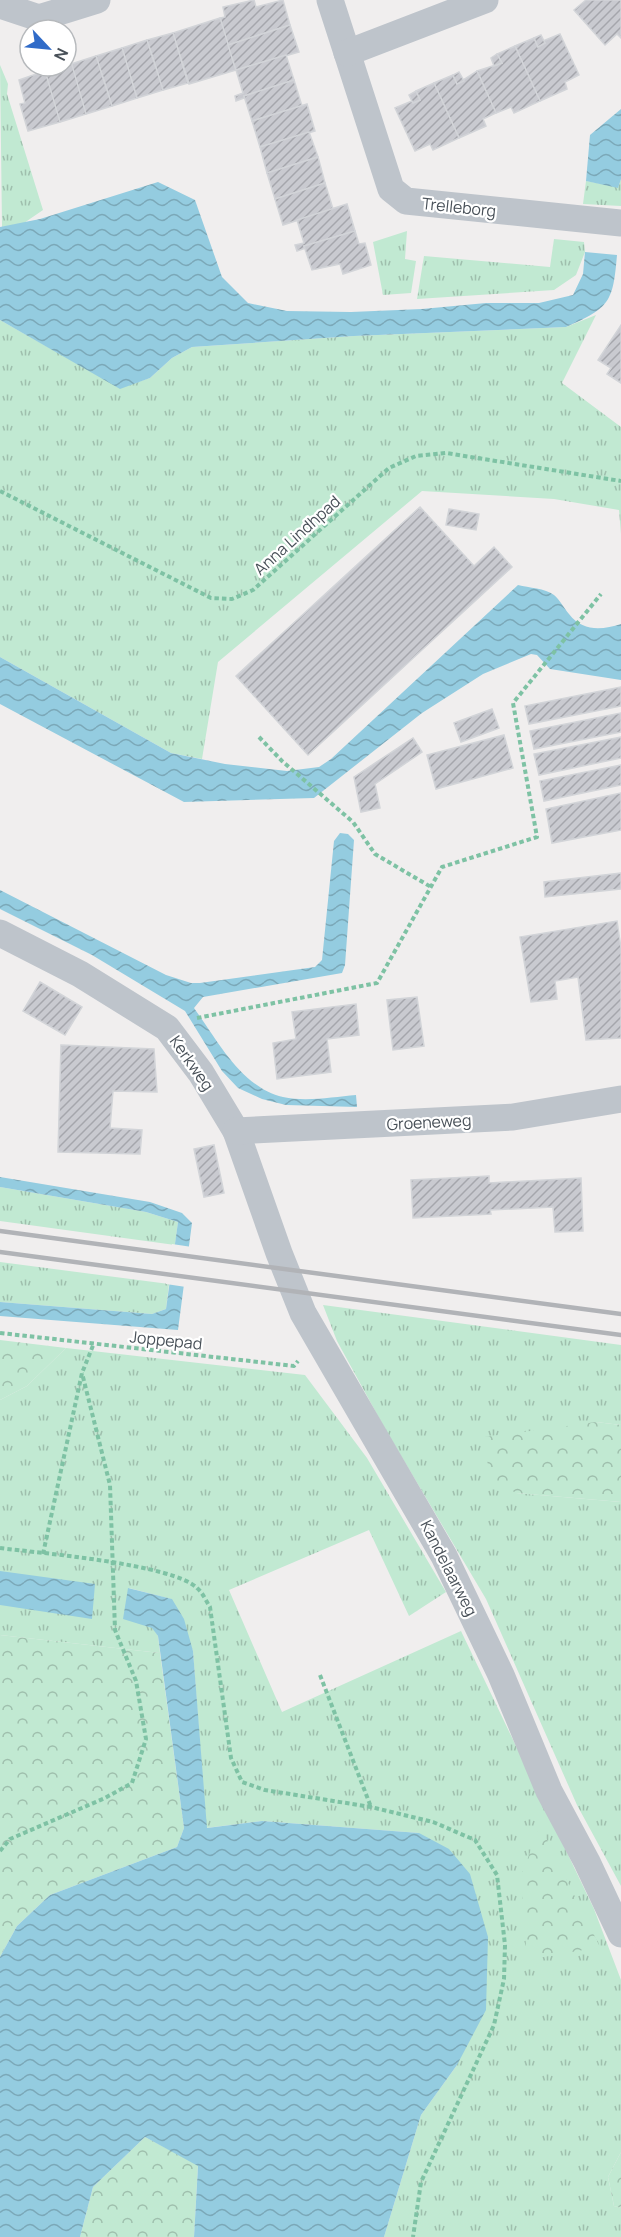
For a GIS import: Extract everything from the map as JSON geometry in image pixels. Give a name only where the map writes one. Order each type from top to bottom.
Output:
[{"type":"street","points":[[0,5],[39,18],[97,0]]},
{"type":"street","name":"Trelleborg","points":[[330,0],[391,189],[406,201],[621,224]]},
{"type":"street","points":[[346,53],[485,0]]},
{"type":"street","name":"Kerkweg","points":[[0,933],[80,974],[167,1028],[201,1073],[236,1131],[264,1209]]},
{"type":"street","name":"Groeneweg","points":[[236,1131],[513,1117],[621,1100]]},
{"type":"street","name":"Kandelaarweg","points":[[264,1209],[294,1291],[316,1337],[444,1556],[501,1675],[549,1791],[587,1862],[621,1934]]},
{"type":"path","name":"Anna Lindhpad","points":[[0,491],[178,583],[211,598],[232,599],[253,590],[389,468],[416,456],[431,453],[460,454],[621,481]]},
{"type":"path","points":[[167,1028],[212,1014],[377,983],[442,867],[537,837],[513,703],[547,664],[601,594]]},
{"type":"path","points":[[259,736],[282,761],[353,822],[375,854],[431,887]]},
{"type":"path","name":"Joppepad","points":[[0,1333],[294,1366],[316,1337]]},
{"type":"path","points":[[43,1554],[82,1373],[94,1344]]},
{"type":"path","points":[[0,1851],[10,1839],[105,1798],[132,1783],[146,1739],[136,1681],[115,1630],[110,1485],[82,1373]]},
{"type":"path","points":[[0,1548],[113,1563],[176,1575],[197,1588],[210,1607],[231,1758],[242,1782],[265,1790],[371,1808],[433,1822],[475,1840],[497,1875],[505,1945],[504,1979],[494,2025],[421,2182],[412,2237]]},
{"type":"path","points":[[320,1675],[371,1808]]},
{"type":"green space","points":[[0,65],[8,84],[7,94],[43,210],[24,223],[2,227]]},
{"type":"green space","points":[[621,179],[621,206],[583,204],[586,181],[618,187]]},
{"type":"green space","points":[[407,231],[405,259],[416,261],[411,293],[383,295],[373,242]]},
{"type":"green space","points":[[554,239],[584,242],[585,252],[576,275],[554,290],[417,299],[424,256],[550,267]]},
{"type":"green space","points":[[596,315],[562,383],[621,427],[621,534],[619,510],[554,499],[422,491],[218,662],[202,759],[171,753],[0,657],[0,320],[120,388],[150,378],[172,358],[192,347],[354,336],[566,327]]},
{"type":"green space","points":[[0,1187],[146,1212],[178,1222],[175,1245],[0,1221]]},
{"type":"green space","points":[[0,1262],[169,1284],[166,1309],[152,1314],[0,1302]]},
{"type":"green space","points":[[323,1305],[621,1345],[621,1425],[596,1422],[516,1493],[621,1502],[621,1886],[577,1805],[486,1599],[384,1427],[337,1341]]},
{"type":"green space","points":[[0,1340],[66,1348],[27,1386],[0,1400]]},
{"type":"green space","points":[[66,1348],[305,1375],[367,1458],[446,1592],[409,1616],[369,1530],[229,1590],[282,1712],[461,1631],[594,1909],[621,1980],[621,2152],[608,2177],[614,2206],[621,2208],[621,2237],[384,2237],[421,2115],[457,2065],[419,1833],[262,1821],[206,1828],[193,1651],[171,1599],[129,1588],[158,1636],[160,1653],[0,1635],[0,1400],[27,1386]]},
{"type":"green space","points":[[596,1422],[621,1425],[621,1502],[516,1493],[489,1478],[485,1437]]},
{"type":"green space","points":[[0,1635],[160,1653],[184,1828],[177,1847],[50,1895],[17,1926],[0,1957]]},
{"type":"green space","points":[[540,1826],[600,1947],[527,1960],[521,1876]]},
{"type":"green space","points":[[145,2137],[198,2165],[194,2237],[80,2237],[93,2187]]},
{"type":"green space","points":[[621,2152],[621,2208],[614,2206],[608,2177]]},
{"type":"water","points":[[621,109],[621,179],[618,188],[586,181],[590,135]]},
{"type":"water","points":[[158,182],[195,200],[222,277],[248,303],[287,311],[351,312],[486,303],[539,303],[573,295],[583,274],[585,252],[617,255],[614,283],[606,302],[600,308],[566,327],[354,336],[192,347],[172,358],[150,378],[120,389],[0,320],[0,227],[40,219]]},
{"type":"water","points":[[518,585],[554,595],[574,620],[587,627],[607,628],[621,624],[621,680],[550,669],[537,655],[531,654],[483,674],[422,713],[314,798],[184,802],[0,704],[0,657],[171,753],[225,764],[287,771],[319,767],[331,759]]},
{"type":"water","points":[[340,833],[348,834],[354,840],[345,965],[342,973],[203,997],[194,1008],[232,1061],[255,1084],[268,1092],[301,1099],[356,1095],[357,1107],[286,1105],[262,1099],[238,1088],[222,1071],[185,1011],[92,955],[0,909],[0,890],[166,975],[191,983],[315,967],[322,960],[334,841]]},
{"type":"water","points":[[0,1177],[150,1202],[182,1213],[192,1223],[178,1330],[0,1316],[0,1302],[152,1314],[166,1309],[178,1222],[146,1212],[0,1187]]},
{"type":"water","points":[[0,1571],[95,1584],[92,1619],[0,1605]]},
{"type":"water","points":[[128,1588],[172,1599],[184,1619],[193,1651],[207,1828],[262,1821],[419,1833],[449,1849],[470,1874],[488,1937],[486,2010],[457,2065],[421,2115],[384,2237],[194,2237],[198,2166],[145,2137],[93,2187],[80,2237],[0,2237],[0,1957],[17,1926],[50,1895],[177,1847],[184,1828],[158,1636],[152,1628],[123,1619]]},
{"type":"pier","points":[[172,1244],[192,1247],[186,1287],[166,1284]]},
{"type":"building","points":[[254,0],[256,7],[283,0],[290,25],[228,45],[220,18],[225,17],[223,7]]},
{"type":"building","points":[[586,0],[621,0],[621,38],[617,34],[605,45],[574,10]]},
{"type":"building","points":[[220,18],[236,70],[189,84],[173,33]]},
{"type":"building","points":[[290,25],[299,52],[236,70],[228,45]]},
{"type":"building","points":[[173,33],[188,83],[163,90],[147,40]]},
{"type":"building","points":[[560,34],[579,75],[565,82],[567,89],[540,101],[515,46],[534,38],[538,47],[545,43],[543,41]]},
{"type":"building","points":[[541,35],[545,43],[538,47],[534,38]]},
{"type":"building","points":[[147,40],[163,90],[137,98],[122,48]]},
{"type":"building","points":[[515,46],[540,101],[514,113],[511,107],[496,113],[477,71],[502,63],[497,54]]},
{"type":"building","points":[[122,48],[137,98],[112,106],[96,56]]},
{"type":"building","points":[[497,54],[502,63],[494,66],[491,58]]},
{"type":"building","points":[[286,55],[294,80],[244,96],[236,101],[235,96],[243,93],[236,70]]},
{"type":"building","points":[[96,56],[112,106],[86,114],[75,78],[78,78],[78,62]]},
{"type":"building","points":[[477,71],[496,113],[483,119],[486,126],[459,138],[434,83],[453,75],[457,84]]},
{"type":"building","points":[[459,72],[464,81],[457,84],[453,75]]},
{"type":"building","points":[[46,78],[76,78],[86,114],[60,122]]},
{"type":"building","points":[[47,78],[60,122],[28,131],[20,104],[25,103],[19,80]]},
{"type":"building","points":[[294,80],[302,106],[252,121],[244,96]]},
{"type":"building","points":[[434,83],[459,138],[433,150],[430,144],[415,151],[395,108],[420,100],[416,91]]},
{"type":"building","points":[[416,91],[420,100],[413,103],[409,95]]},
{"type":"building","points":[[307,104],[315,131],[260,147],[252,121]]},
{"type":"building","points":[[309,132],[318,157],[267,173],[260,147]]},
{"type":"building","points":[[318,157],[325,183],[275,199],[267,173]]},
{"type":"building","points":[[325,183],[333,209],[283,225],[275,199]]},
{"type":"building","points":[[347,204],[355,231],[304,246],[306,248],[297,251],[295,245],[304,243],[297,220]]},
{"type":"building","points":[[355,231],[359,244],[365,243],[371,265],[343,274],[340,264],[312,270],[304,246]]},
{"type":"building","points":[[621,325],[621,383],[607,374],[611,368],[598,360]]},
{"type":"building","points":[[420,507],[474,566],[494,547],[512,567],[308,755],[236,676]]},
{"type":"building","points":[[449,509],[479,514],[476,530],[446,525]]},
{"type":"building","points":[[621,687],[621,706],[529,724],[525,706]]},
{"type":"building","points":[[492,709],[499,728],[461,742],[454,723]]},
{"type":"building","points":[[621,713],[621,732],[534,749],[530,731]]},
{"type":"building","points":[[504,735],[513,768],[436,789],[427,755]]},
{"type":"building","points":[[621,737],[621,758],[539,775],[534,754]]},
{"type":"building","points":[[413,738],[422,752],[375,784],[380,808],[361,812],[354,777]]},
{"type":"building","points":[[621,765],[621,785],[544,801],[540,781]]},
{"type":"building","points":[[621,793],[621,830],[552,843],[546,809]]},
{"type":"building","points":[[621,873],[621,889],[545,897],[544,882]]},
{"type":"building","points":[[617,921],[621,948],[621,1038],[586,1040],[578,977],[555,981],[557,999],[531,1002],[520,937]]},
{"type":"building","points":[[40,982],[82,1007],[65,1035],[23,1011]]},
{"type":"building","points":[[417,997],[424,1046],[393,1050],[387,1000]]},
{"type":"building","points":[[356,1004],[359,1035],[327,1039],[331,1072],[277,1079],[273,1043],[296,1039],[292,1012]]},
{"type":"building","points":[[61,1045],[154,1049],[157,1092],[113,1091],[110,1128],[142,1130],[140,1154],[58,1152]]},
{"type":"building","points":[[214,1145],[224,1193],[204,1197],[194,1149]]},
{"type":"building","points":[[489,1176],[489,1183],[581,1178],[583,1231],[555,1232],[553,1207],[490,1210],[491,1214],[413,1218],[411,1180]]},
{"type":"railway","points":[[0,1231],[621,1314]]},
{"type":"railway","points":[[0,1252],[621,1335]]}]
